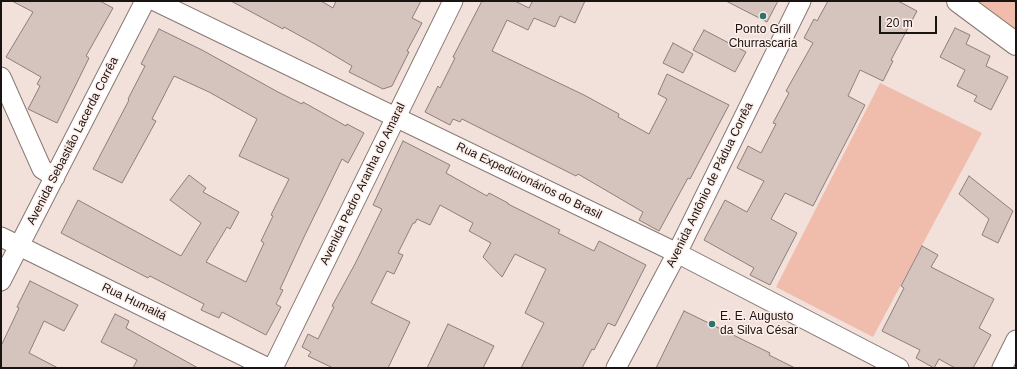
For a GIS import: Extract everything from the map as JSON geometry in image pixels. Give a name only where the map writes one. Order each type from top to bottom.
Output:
[{"type":"street","name":"Avenida Sebastião Lacerda Corrêa","points":[[1,281],[145,1]]},
{"type":"street","name":"Rua Expedicionários do Brasil","points":[[155,1],[677,253],[899,368]]},
{"type":"street","name":"Avenida Pedro Aranha do Amaral","points":[[273,368],[453,1]]},
{"type":"street","name":"Avenida Antônio de Pádua Corrêa","points":[[616,368],[677,253],[800,1]]},
{"type":"street","points":[[958,1],[1016,44]]},
{"type":"street","points":[[1,77],[42,169],[55,178]]},
{"type":"street","name":"Rua Humaitá","points":[[1,237],[268,368]]},
{"type":"street","points":[[1002,368],[1016,340]]},
{"type":"shaded area","points":[[978,1],[1016,1],[1016,31],[1009,26]]},
{"type":"shaded area","points":[[880,83],[982,133],[873,337],[776,287]]},
{"type":"building","points":[[12,1],[100,1],[113,8],[86,56],[89,58],[57,123],[28,109],[40,86],[37,84],[41,77],[6,57],[33,12]]},
{"type":"building","points":[[231,1],[321,1],[333,8],[336,1],[421,1],[412,18],[422,23],[407,51],[409,52],[392,86],[383,89],[349,72],[352,66],[315,44],[284,27],[283,29]]},
{"type":"building","points":[[482,1],[515,1],[529,8],[532,2],[529,1],[585,1],[575,23],[560,16],[555,27],[534,18],[528,30],[507,20],[492,51],[584,95],[619,114],[618,117],[649,134],[667,99],[658,94],[667,74],[729,105],[690,179],[688,178],[659,231],[639,220],[643,212],[578,174],[576,176],[462,119],[460,122],[453,119],[450,125],[425,112],[438,86],[440,88],[455,58],[453,57]]},
{"type":"building","name":"Ponto Grill Churrascaria","points":[[726,1],[778,1],[767,22]]},
{"type":"building","points":[[828,1],[898,1],[917,11],[891,60],[893,61],[883,81],[860,70],[848,96],[865,105],[813,206],[785,193],[771,219],[797,233],[770,285],[750,275],[754,268],[704,240],[725,200],[747,212],[764,181],[737,168],[748,146],[761,153],[776,124],[773,123],[789,93],[786,91],[813,43],[804,38],[814,19],[817,21]]},
{"type":"building","points":[[955,28],[970,35],[966,44],[990,56],[986,66],[1008,77],[991,110],[974,101],[977,96],[957,86],[965,70],[940,57]]},
{"type":"building","points":[[159,29],[202,50],[278,92],[302,104],[303,102],[346,126],[347,124],[364,133],[348,163],[342,159],[304,237],[280,289],[283,290],[276,304],[281,307],[266,335],[222,312],[219,318],[201,310],[204,304],[150,276],[148,278],[61,233],[78,200],[181,256],[201,223],[170,200],[189,175],[206,188],[203,192],[239,212],[230,229],[227,227],[206,262],[246,282],[264,243],[261,241],[273,216],[271,215],[289,179],[239,156],[257,119],[209,92],[174,76],[152,119],[156,121],[122,183],[93,169],[129,100],[128,99],[145,66],[141,64]]},
{"type":"building","points":[[704,30],[746,52],[735,72],[693,50]]},
{"type":"building","points":[[673,43],[693,54],[683,73],[663,63]]},
{"type":"building","points":[[403,141],[450,165],[446,173],[487,196],[489,193],[560,230],[558,233],[594,251],[599,241],[646,265],[615,326],[608,323],[594,350],[592,349],[582,368],[521,368],[544,323],[525,313],[546,269],[515,254],[502,277],[483,257],[491,243],[469,231],[473,223],[440,205],[430,225],[417,219],[415,223],[413,223],[398,253],[403,255],[394,274],[387,271],[371,303],[410,322],[388,368],[333,368],[308,356],[311,352],[302,347],[308,334],[318,339],[334,307],[332,306],[355,264],[382,209],[373,205]]},
{"type":"building","points":[[969,176],[1013,211],[998,243],[982,235],[989,219],[959,194]]},
{"type":"building","points":[[922,246],[938,255],[931,267],[994,299],[979,328],[991,335],[973,368],[955,368],[939,359],[934,368],[916,358],[920,350],[882,331],[904,288],[901,286]]},
{"type":"building","points":[[30,281],[78,305],[64,331],[44,321],[29,353],[58,368],[1,368],[1,346],[19,308],[17,307]]},
{"type":"building","points":[[684,311],[770,353],[769,355],[795,368],[656,368]]},
{"type":"building","points":[[115,314],[129,321],[126,328],[198,368],[133,368],[137,360],[101,342]]},
{"type":"building","points":[[448,324],[494,346],[483,368],[427,368]]},
{"type":"place","name":"Ponto Grill Churrascaria","points":[[763,16]]},
{"type":"place","name":"E. E. Augusto da Silva César","points":[[712,324]]}]
